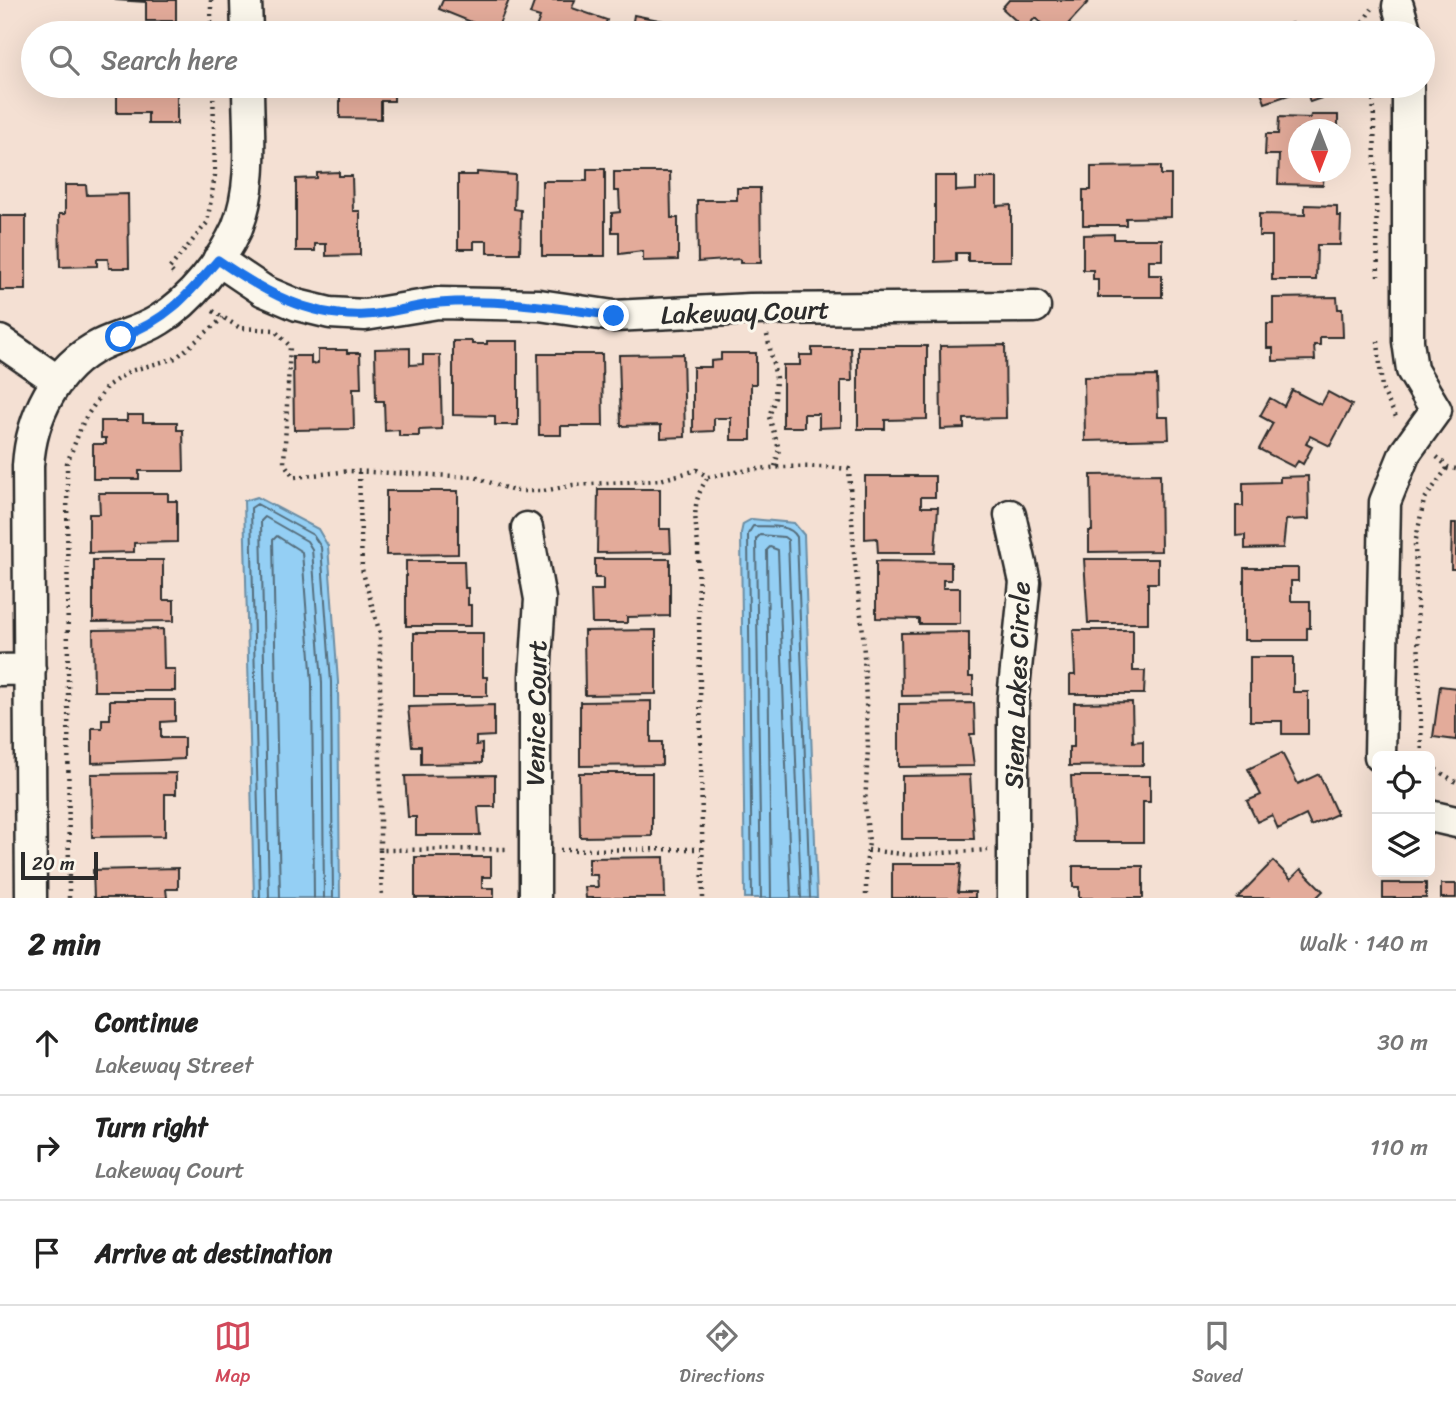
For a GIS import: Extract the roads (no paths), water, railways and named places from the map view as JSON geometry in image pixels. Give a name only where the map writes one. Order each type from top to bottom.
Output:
[{"type":"street","points":[[246,0],[247,21]]},
{"type":"street","points":[[31,898],[29,446],[40,411],[58,381],[85,354],[160,320],[191,291],[218,260],[237,228],[247,191],[247,98]]},
{"type":"street","points":[[1380,751],[1385,502],[1405,453],[1446,418],[1419,385],[1408,348],[1408,98]]},
{"type":"street","name":"Lakeway Court","points":[[218,260],[264,291],[297,305],[330,313],[365,315],[438,303],[539,305],[614,316],[750,309],[1035,307]]},
{"type":"street","points":[[0,341],[58,381]]},
{"type":"street","name":"Siena Lakes Circle","points":[[1010,515],[1025,582],[1013,698],[1013,898]]},
{"type":"street","name":"Venice Court","points":[[527,528],[540,599],[535,676],[535,898]]},
{"type":"street","points":[[0,670],[30,669]]},
{"type":"street","points":[[1435,817],[1456,822]]},
{"type":"water","points":[[257,497],[318,529],[328,546],[338,682],[340,898],[254,898],[244,501]]},
{"type":"water","points":[[752,519],[794,523],[804,535],[817,898],[745,898],[741,533],[743,524]]}]
